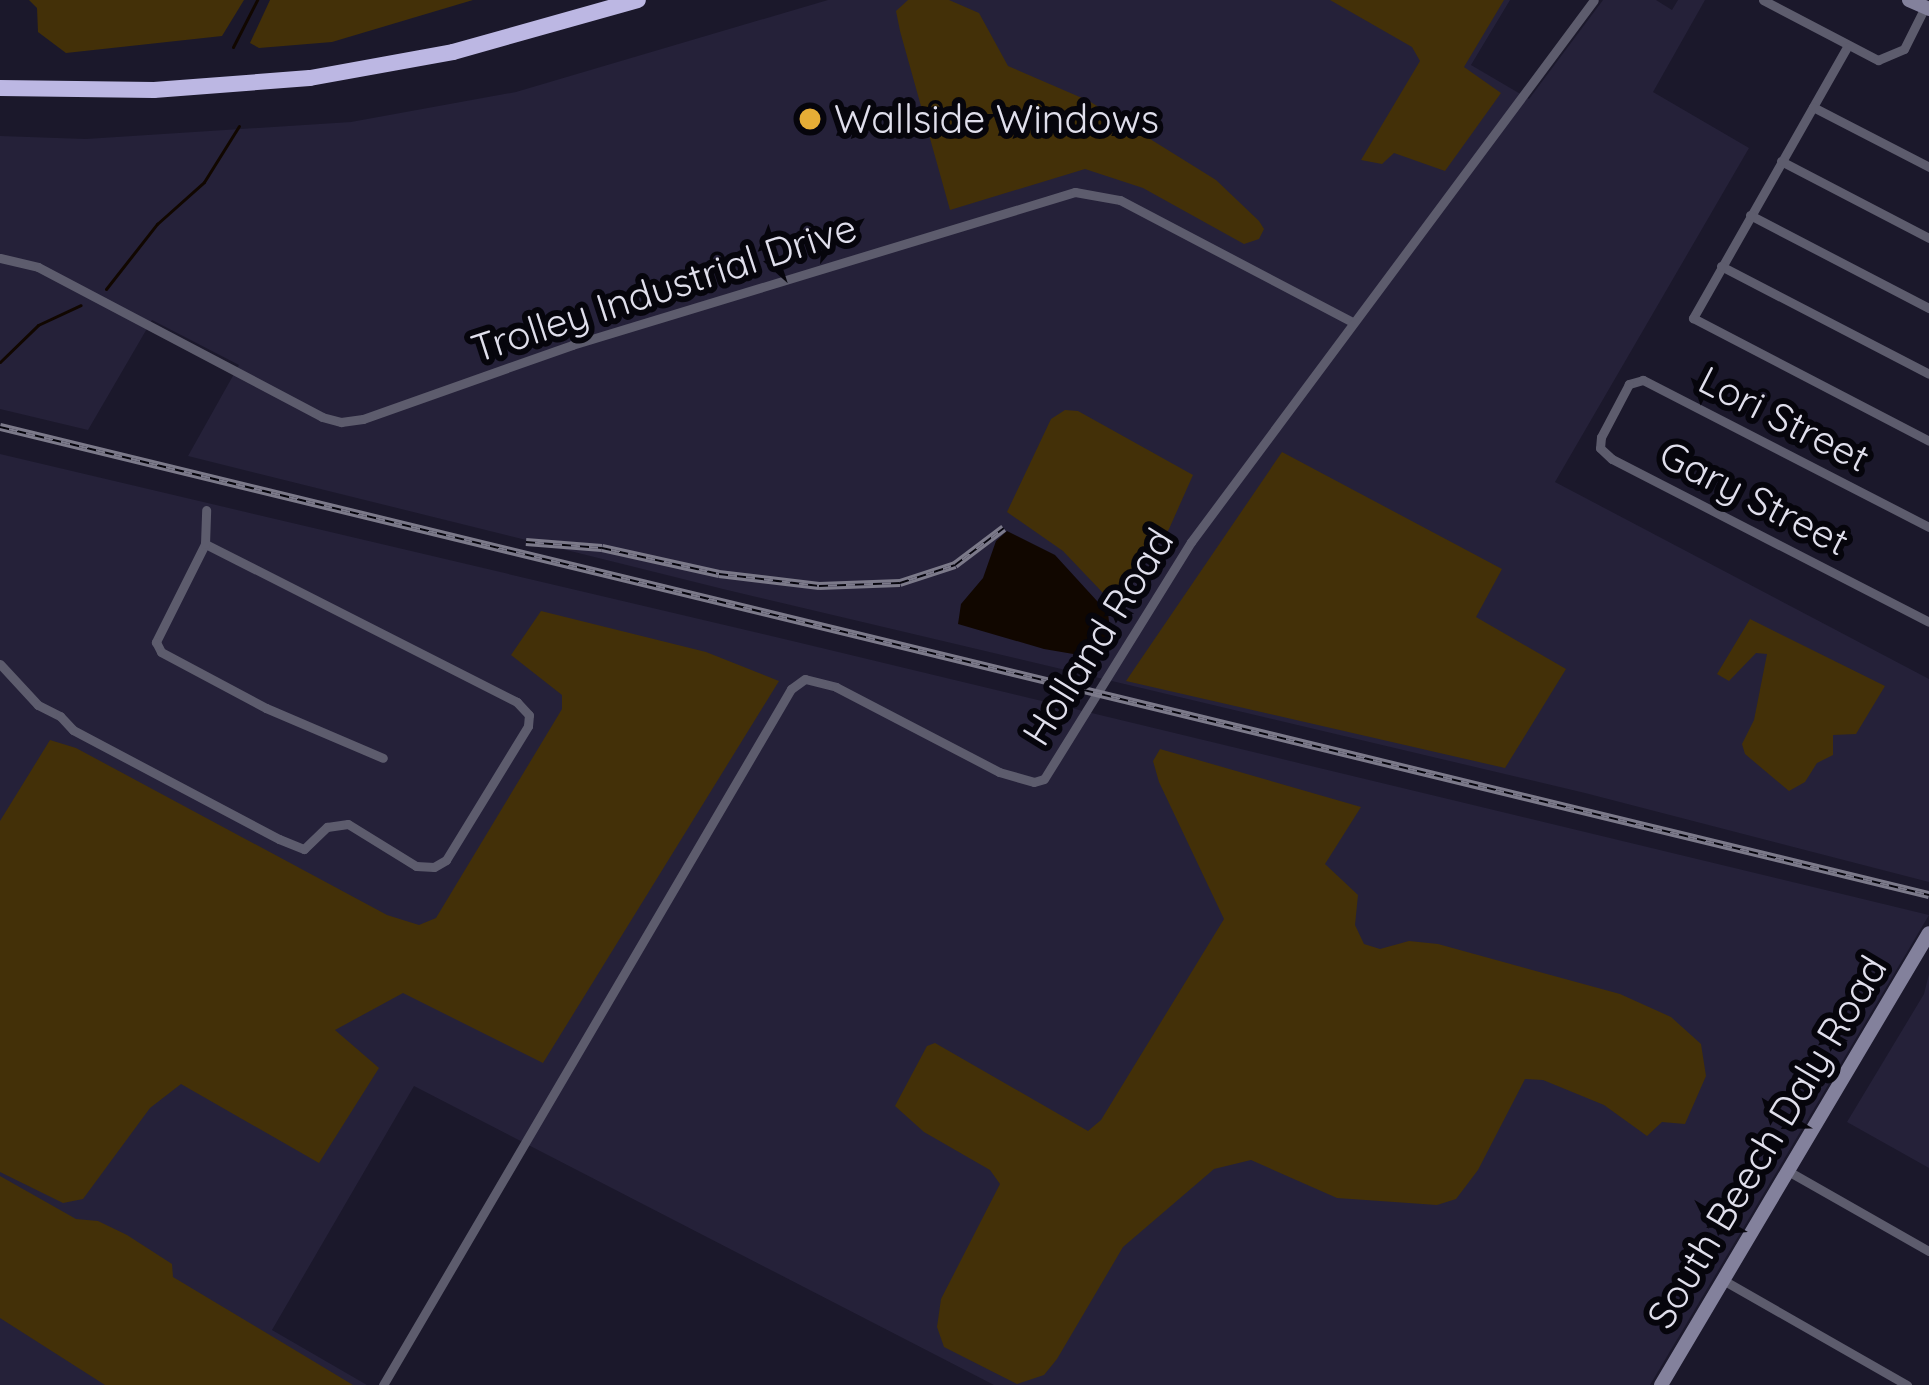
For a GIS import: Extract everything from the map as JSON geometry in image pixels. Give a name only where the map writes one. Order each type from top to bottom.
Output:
[{"type":"highway","points":[[0,88],[154,90],[310,78],[453,52],[638,0]]},
{"type":"street","name":"Holland Road","points":[[383,1385],[794,686],[805,680],[836,687],[999,772],[1020,780],[1044,779],[1191,542],[1594,0]]},
{"type":"street","points":[[1763,0],[1868,59],[1895,56],[1927,8],[1909,0]]},
{"type":"street","points":[[1847,47],[1693,318],[1927,435]]},
{"type":"street","points":[[1813,107],[1929,167]]},
{"type":"street","points":[[1781,161],[1929,238]]},
{"type":"street","name":"Trolley Industrial Drive","points":[[0,258],[38,267],[340,422],[363,419],[572,345],[1075,191],[1120,200],[1352,322]]},
{"type":"street","points":[[1750,215],[1929,308]]},
{"type":"street","points":[[1720,266],[1929,374]]},
{"type":"street","name":"Lori Street","points":[[1620,400],[1633,381],[1643,380],[1929,527]]},
{"type":"street","name":"Gary Street","points":[[1620,400],[1600,436],[1603,454],[1929,622]]},
{"type":"street","points":[[206,510],[206,544],[157,642],[161,652],[266,707],[383,758]]},
{"type":"street","points":[[0,664],[38,704],[73,730],[279,839],[304,849],[327,827],[348,824],[416,866],[434,868],[446,860],[528,726],[529,715],[517,702],[206,544]]},
{"type":"street","name":"South Beech Daly Road","points":[[1661,1385],[1929,933]]},
{"type":"street","points":[[1788,1171],[1929,1250]]},
{"type":"street","points":[[1723,1280],[1907,1385]]},
{"type":"shaded area","points":[[29,0],[244,0],[222,36],[66,53],[38,32],[37,8]]},
{"type":"shaded area","points":[[270,0],[473,0],[332,42],[259,48],[250,43]]},
{"type":"shaded area","points":[[828,0],[1510,0],[1471,65],[1529,99],[1603,0],[1656,0],[1672,10],[1678,0],[1705,0],[1653,92],[1749,148],[1555,482],[1929,679],[1929,882],[1585,793],[723,589],[188,456],[239,365],[152,320],[88,430],[0,409],[0,136],[86,139],[351,122],[516,92]]},
{"type":"shaded area","points":[[908,0],[949,0],[979,13],[1008,66],[1089,101],[1216,180],[1259,221],[1264,229],[1259,239],[1244,244],[1143,188],[1085,169],[950,210],[896,11]]},
{"type":"shaded area","points":[[1330,0],[1504,0],[1464,67],[1501,93],[1445,171],[1394,153],[1382,164],[1361,160],[1420,61],[1412,47]]},
{"type":"shaded area","points":[[1065,410],[1078,411],[1193,475],[1169,529],[1131,581],[1104,594],[1063,551],[1007,512],[1051,419]]},
{"type":"shaded area","points":[[1282,452],[1502,569],[1476,617],[1566,669],[1505,768],[1126,681]]},
{"type":"shaded area","points":[[0,454],[1929,915],[1650,1385],[994,1385],[414,1086],[272,1330],[367,1385],[0,1385]]},
{"type":"shaded area","points":[[1007,531],[1055,555],[1108,613],[1110,630],[1101,648],[1085,656],[958,624],[961,604],[983,578],[996,541]]},
{"type":"shaded area","points":[[541,611],[706,652],[779,681],[543,1063],[403,993],[335,1030],[379,1068],[319,1163],[181,1084],[150,1108],[83,1199],[63,1203],[0,1172],[0,821],[50,740],[76,748],[387,915],[419,925],[436,918],[562,709],[562,695],[511,655]]},
{"type":"shaded area","points":[[1750,619],[1885,686],[1856,734],[1833,735],[1833,755],[1817,763],[1805,782],[1789,791],[1745,754],[1742,744],[1754,720],[1767,654],[1756,653],[1729,681],[1717,674]]},
{"type":"shaded area","points":[[1160,749],[1361,807],[1325,864],[1358,895],[1355,925],[1364,944],[1380,949],[1409,941],[1438,944],[1620,994],[1671,1017],[1701,1044],[1706,1076],[1685,1124],[1662,1122],[1647,1136],[1604,1105],[1543,1080],[1525,1079],[1478,1170],[1456,1199],[1437,1205],[1337,1198],[1251,1160],[1214,1169],[1123,1247],[1057,1359],[1044,1375],[1017,1384],[944,1347],[937,1327],[941,1299],[1000,1184],[990,1170],[924,1132],[895,1106],[927,1046],[935,1043],[1088,1131],[1101,1120],[1224,919],[1159,782],[1153,761]]},
{"type":"shaded area","points":[[1929,974],[1929,1168],[1847,1122],[1924,994]]},
{"type":"shaded area","points":[[0,1176],[76,1219],[98,1221],[127,1235],[172,1264],[173,1277],[353,1385],[105,1385],[0,1318]]},
{"type":"waterway","points":[[233,47],[257,0]]},
{"type":"waterway","points":[[106,289],[157,224],[204,182],[239,126]]},
{"type":"waterway","points":[[0,362],[38,325],[81,305]]},
{"type":"railway","points":[[0,427],[1929,895]]},
{"type":"railway","points":[[526,542],[602,548],[719,574],[819,586],[900,583],[955,565],[1004,528]]},
{"type":"place","name":"Wallside Windows","points":[[810,119]]}]
